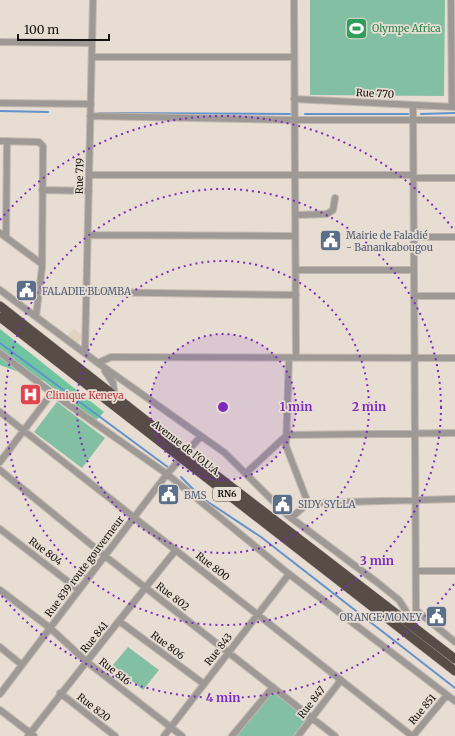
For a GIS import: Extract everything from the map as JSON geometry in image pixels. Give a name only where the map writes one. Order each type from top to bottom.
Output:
[{"type":"highway","name":"Avenue de l'O.U.A.","points":[[0,306],[115,396],[183,455],[455,671]]},
{"type":"highway","name":"Avenue de l'O.U.A.","points":[[0,317],[394,611],[455,659]]},
{"type":"street","name":"Rue 719","points":[[85,353],[93,0]]},
{"type":"street","points":[[294,0],[296,358]]},
{"type":"street","points":[[451,0],[454,107]]},
{"type":"street","points":[[0,42],[92,43]]},
{"type":"street","points":[[92,57],[294,57]]},
{"type":"street","name":"Rue 770","points":[[294,99],[454,107]]},
{"type":"street","points":[[0,103],[91,104]]},
{"type":"street","points":[[413,105],[416,610]]},
{"type":"street","points":[[90,116],[294,120],[455,120]]},
{"type":"street","points":[[0,141],[39,142],[43,146],[42,264],[36,316]]},
{"type":"street","points":[[6,237],[7,141]]},
{"type":"street","points":[[89,175],[295,175],[455,178]]},
{"type":"street","points":[[42,190],[89,191]]},
{"type":"street","points":[[295,215],[327,214],[333,210],[335,198]]},
{"type":"street","points":[[0,233],[42,264]]},
{"type":"street","points":[[88,235],[295,236]]},
{"type":"street","points":[[413,238],[455,237]]},
{"type":"street","points":[[296,270],[414,270]]},
{"type":"street","name":"Avenue de l'O.U.A.","points":[[0,290],[98,363],[225,453],[291,518],[378,583],[398,600],[406,611],[410,624]]},
{"type":"street","points":[[86,292],[296,295]]},
{"type":"street","points":[[414,296],[455,296]]},
{"type":"street","points":[[0,353],[52,393],[167,474],[289,574],[455,701]]},
{"type":"street","points":[[115,396],[113,383],[98,363],[111,357],[455,358]]},
{"type":"street","points":[[289,358],[286,446],[308,503]]},
{"type":"street","points":[[0,462],[52,393]]},
{"type":"street","name":"Rue 800","points":[[0,412],[25,430],[412,736]]},
{"type":"street","points":[[246,473],[287,435],[455,433]]},
{"type":"street","name":"Rue 839 route gouverneur","points":[[0,694],[167,474],[201,436]]},
{"type":"street","name":"Rue 802","points":[[0,470],[105,556],[335,736]]},
{"type":"street","points":[[291,518],[308,503],[455,499]]},
{"type":"street","name":"Rue 804","points":[[0,529],[79,590]]},
{"type":"street","name":"Rue 841","points":[[31,735],[60,693],[87,662],[176,550]]},
{"type":"street","points":[[416,571],[455,571]]},
{"type":"street","name":"Rue 843","points":[[164,736],[289,574]]},
{"type":"street","name":"Rue 816","points":[[0,590],[50,628],[87,662],[182,736]]},
{"type":"street","points":[[394,611],[416,610],[455,642]]},
{"type":"street","name":"Rue 806","points":[[120,621],[204,684]]},
{"type":"street","points":[[0,647],[22,665]]},
{"type":"street","name":"Rue 847","points":[[298,736],[341,680]]},
{"type":"street","points":[[232,736],[273,687]]},
{"type":"street","name":"Rue 820","points":[[60,693],[115,736]]},
{"type":"street","name":"Rue 851","points":[[412,736],[447,695]]},
{"type":"street","points":[[0,710],[31,735]]},
{"type":"shaded area","points":[[74,328],[83,337],[77,345],[67,336]]},
{"type":"green space","points":[[310,0],[445,0],[444,96],[310,95]]},
{"type":"green space","points":[[0,329],[104,412],[96,420],[44,381],[0,365]]},
{"type":"green space","points":[[57,402],[105,438],[82,468],[34,432]]},
{"type":"green space","points":[[128,647],[159,670],[143,690],[113,665]]},
{"type":"green space","points":[[273,690],[308,718],[294,736],[234,736]]},
{"type":"waterway","points":[[0,111],[48,112]]},
{"type":"waterway","points":[[99,113],[292,114]]},
{"type":"waterway","points":[[421,114],[455,113]]},
{"type":"waterway","points":[[305,114],[408,114]]},
{"type":"waterway","points":[[0,343],[169,468]]},
{"type":"waterway","points":[[181,477],[202,498],[261,537],[455,688]]},
{"type":"place","name":"Olympe Africa","points":[[356,28]]},
{"type":"place","name":"Mairie de Faladié - Banankabougou","points":[[330,241]]},
{"type":"place","name":"FALADIE BLOMBA","points":[[27,291]]},
{"type":"place","name":"Clinique Keneya","points":[[31,395]]},
{"type":"place","name":"BMS","points":[[169,495]]},
{"type":"place","name":"SIDY SYLLA","points":[[283,504]]},
{"type":"place","name":"ORANGE MONEY","points":[[437,617]]}]
